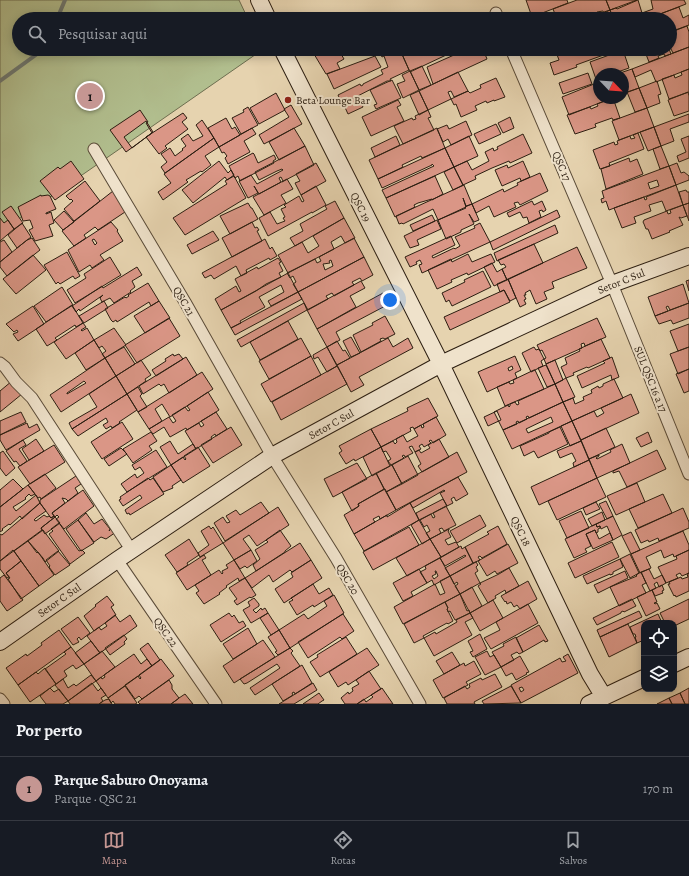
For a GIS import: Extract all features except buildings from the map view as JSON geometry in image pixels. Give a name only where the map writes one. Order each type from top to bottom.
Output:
[{"type":"street","points":[[259,0],[265,12]]},
{"type":"street","name":"QSC 19","points":[[286,56],[441,364]]},
{"type":"street","name":"QSC 17","points":[[514,56],[612,284]]},
{"type":"street","name":"QSC 21","points":[[94,149],[185,302],[272,456]]},
{"type":"street","name":"Setor C Sul","points":[[1,639],[272,456],[441,364],[612,284],[689,256]]},
{"type":"street","name":"SUL QSC 16 a 17","points":[[612,284],[689,474]]},
{"type":"street","points":[[0,364],[5,367],[16,382],[32,398],[132,551]]},
{"type":"street","name":"QSC 18","points":[[441,364],[576,647],[606,700]]},
{"type":"street","name":"QSC 20","points":[[272,456],[336,558],[420,704]]},
{"type":"street","name":"QSC 22","points":[[117,560],[216,704]]},
{"type":"street","points":[[677,663],[689,657]]},
{"type":"street","points":[[589,704],[606,700],[641,680]]},
{"type":"street","points":[[0,698],[4,704]]},
{"type":"green space","points":[[0,0],[239,0],[245,12],[12,12],[12,56],[253,56],[0,232]]},
{"type":"waterway","points":[[60,12],[65,0]]},
{"type":"waterway","points":[[0,81],[34,56]]},
{"type":"place","name":"Parque Saburo Onoyama","points":[[90,96]]},
{"type":"place","name":"Beta Lounge Bar","points":[[288,100]]}]
